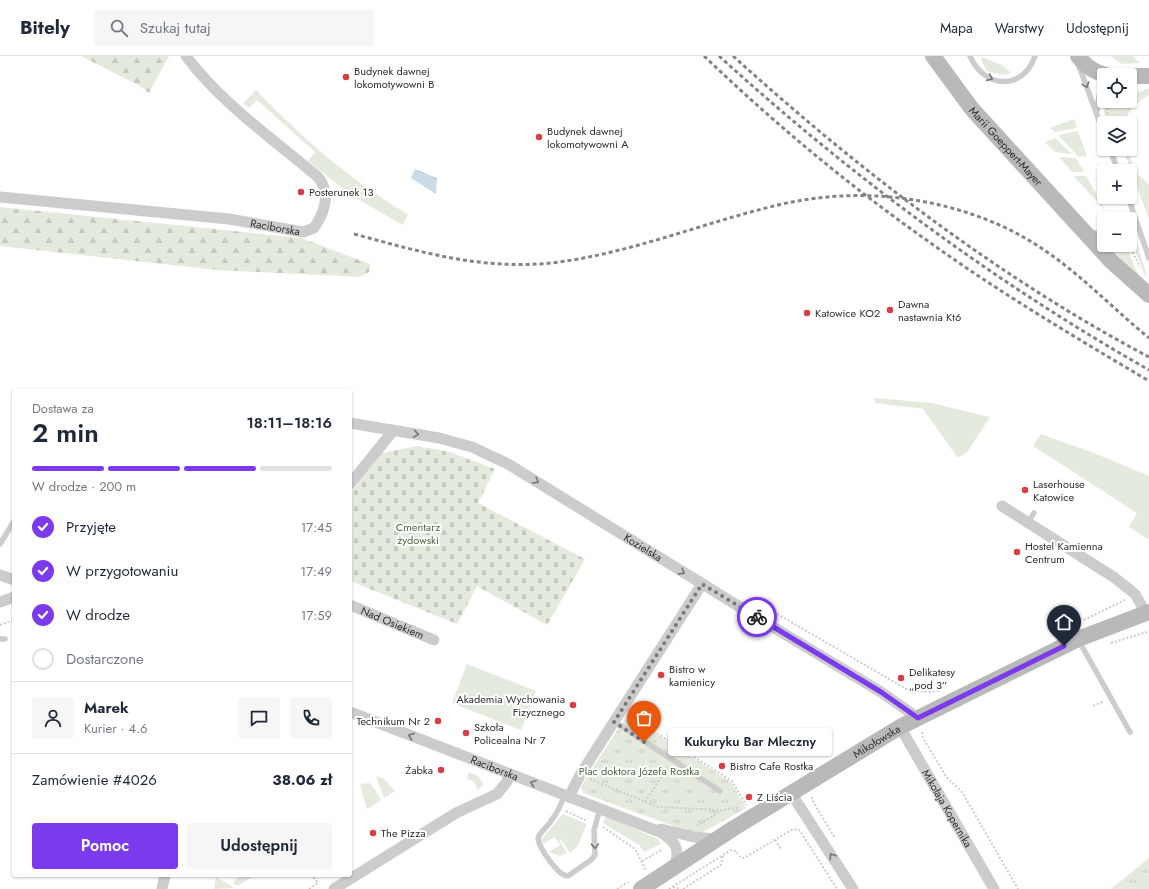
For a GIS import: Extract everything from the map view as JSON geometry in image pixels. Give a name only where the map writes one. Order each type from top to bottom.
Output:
[{"type":"main road","name":"Marii Goeppert-Mayer","points":[[933,56],[972,109],[1126,277],[1149,295]]},
{"type":"main road","points":[[1077,56],[1084,64],[1097,73]]},
{"type":"main road","points":[[1137,76],[1149,76]]},
{"type":"main road","name":"Mikołowska","points":[[641,889],[717,839],[900,727],[920,724],[1078,639],[1148,612]]},
{"type":"street","name":"Raciborska","points":[[0,197],[229,219],[303,232],[314,228],[325,208],[324,184],[318,176],[237,109],[209,83],[186,56]]},
{"type":"street","name":"Kozielska","points":[[352,423],[439,438],[472,447],[508,464],[702,584],[881,692],[920,724]]},
{"type":"street","points":[[352,482],[393,431]]},
{"type":"street","points":[[1002,506],[1031,517],[1135,594],[1148,612]]},
{"type":"street","points":[[0,575],[12,579]]},
{"type":"street","points":[[567,796],[702,584]]},
{"type":"street","points":[[0,602],[12,598]]},
{"type":"street","name":"Nad Osiekiem","points":[[352,606],[434,640]]},
{"type":"street","name":"Raciborska","points":[[352,713],[660,832],[677,847],[678,853],[674,866]]},
{"type":"street","name":"Mikołaja Kopernika","points":[[900,727],[994,889]]},
{"type":"street","points":[[334,889],[456,813],[497,794],[506,783],[510,775]]},
{"type":"street","points":[[791,793],[853,889]]},
{"type":"street","name":"Raciborska","points":[[639,823],[694,837],[717,839]]},
{"type":"street","points":[[162,889],[165,877]]},
{"type":"lane","points":[[970,56],[975,66],[982,74],[992,80],[1002,82],[1015,79],[1025,73],[1032,65],[1035,56]]},
{"type":"lane","points":[[1077,56],[1096,114]]},
{"type":"lane","points":[[1096,114],[1097,108]]},
{"type":"lane","points":[[1130,204],[1133,212]]},
{"type":"lane","points":[[1137,224],[1149,258]]},
{"type":"lane","points":[[1084,231],[1097,234]]},
{"type":"lane","points":[[0,544],[12,524]]},
{"type":"lane","points":[[1078,639],[1130,732]]},
{"type":"lane","points":[[614,722],[720,791]]},
{"type":"lane","points":[[567,796],[547,826],[540,833],[538,839],[555,868],[563,875],[568,876],[593,857],[596,851],[594,830],[600,808]]},
{"type":"path","points":[[1132,252],[1142,272]]},
{"type":"path","points":[[0,624],[12,621]]},
{"type":"path","points":[[1108,644],[1147,632]]},
{"type":"path","points":[[908,690],[930,692],[942,690]]},
{"type":"path","points":[[630,716],[732,781],[747,806]]},
{"type":"path","points":[[920,724],[925,741],[947,778],[962,792],[1018,889]]},
{"type":"path","points":[[645,802],[665,771]]},
{"type":"path","points":[[580,775],[658,807],[722,810]]},
{"type":"path","points":[[815,793],[812,800],[836,839]]},
{"type":"path","points":[[696,827],[708,819]]},
{"type":"path","points":[[670,889],[723,855],[734,850],[744,858],[793,829],[799,830],[837,889]]},
{"type":"path","points":[[775,840],[781,849]]},
{"type":"path","points":[[642,862],[663,849]]},
{"type":"path","points":[[673,887],[682,889],[703,877],[721,865],[723,855]]},
{"type":"path","points":[[701,873],[703,877]]},
{"type":"path","points":[[309,889],[318,883],[314,877]]},
{"type":"green space","points":[[81,56],[169,56],[149,93],[138,85]]},
{"type":"green space","points":[[1110,56],[1133,56],[1140,63],[1122,64]]},
{"type":"green space","points":[[982,57],[1002,65],[1011,73],[1003,75],[987,71],[981,60]]},
{"type":"green space","points":[[1149,88],[1149,95],[1137,104],[1137,93]]},
{"type":"green space","points":[[256,90],[291,125],[347,173],[408,214],[403,225],[352,196],[308,161],[315,152],[257,100],[249,108],[243,103]]},
{"type":"green space","points":[[1104,108],[1133,108],[1127,116],[1105,116]]},
{"type":"green space","points":[[1074,119],[1077,128],[1055,132],[1050,128]]},
{"type":"green space","points":[[1078,131],[1087,156],[1079,157],[1058,135]]},
{"type":"green space","points":[[1055,138],[1072,154],[1055,152],[1045,142]]},
{"type":"green space","points":[[1126,156],[1129,156],[1133,164],[1129,164]]},
{"type":"green space","points":[[1059,157],[1076,158],[1084,172],[1072,172]]},
{"type":"green space","points":[[1137,174],[1149,184],[1149,219],[1137,187]]},
{"type":"green space","points":[[1074,176],[1086,176],[1097,195],[1097,201]]},
{"type":"green space","points":[[0,207],[301,238],[370,264],[369,272],[360,277],[217,270],[0,246]]},
{"type":"green space","points":[[1137,244],[1147,276],[1145,276],[1136,252],[1137,252]]},
{"type":"green space","points":[[1114,252],[1129,252],[1139,277]]},
{"type":"green space","points":[[875,398],[932,403],[990,417],[968,451],[958,458],[923,409],[875,403]]},
{"type":"green space","points":[[1041,434],[1094,453],[1149,476],[1149,540],[1129,527],[1137,513],[1033,446]]},
{"type":"green space","name":"Cmentarz żydowski","points":[[417,446],[450,452],[495,469],[478,503],[585,559],[547,625],[477,586],[457,624],[352,582],[352,491],[382,453]]},
{"type":"green space","points":[[467,664],[536,691],[521,730],[452,703]]},
{"type":"green space","name":"Plac doktora Józefa Rostka","points":[[627,715],[731,782],[746,808],[698,835],[583,793],[581,787]]},
{"type":"green space","points":[[469,772],[478,776],[484,785],[477,790],[474,781],[467,779]]},
{"type":"green space","points":[[376,776],[384,779],[395,791],[384,798]]},
{"type":"green space","points":[[370,783],[376,792],[363,796],[360,784]]},
{"type":"green space","points":[[376,792],[381,800],[367,809],[363,796]]},
{"type":"green space","points":[[563,814],[587,824],[577,847],[570,853],[561,839],[559,840],[567,853],[560,856],[549,852],[560,845],[555,837],[543,844],[541,840]]},
{"type":"green space","points":[[606,816],[658,839],[661,844],[644,852],[639,845],[603,823]]},
{"type":"green space","points":[[1149,858],[1149,889],[1111,889]]},
{"type":"green space","points":[[216,877],[234,888],[214,889]]},
{"type":"green space","points":[[238,877],[253,877],[237,886],[233,883]]},
{"type":"water","points":[[415,169],[437,178],[436,194],[411,178]]},
{"type":"railway","points":[[704,56],[730,81],[811,152],[896,218],[1007,295],[1149,381]]},
{"type":"railway","points":[[719,56],[820,143],[925,225],[1035,301],[1149,370]]},
{"type":"railway","points":[[733,56],[830,140],[932,220],[1038,292],[1093,326],[1149,357]]},
{"type":"railway","points":[[354,234],[451,258],[475,262],[525,265],[580,259],[609,253],[750,212],[807,199],[836,196],[893,197],[922,201],[977,216],[1026,238],[1064,264],[1149,338]]},
{"type":"way so far","points":[[644,742],[614,722],[702,584],[757,617]]},
{"type":"place","name":"Budynek dawnej lokomotywowni B","points":[[346,77]]},
{"type":"place","name":"Budynek dawnej lokomotywowni A","points":[[539,137]]},
{"type":"place","name":"Posterunek 13","points":[[301,192]]},
{"type":"place","name":"Dawna nastawnia Kt6","points":[[890,310]]},
{"type":"place","name":"Katowice KO2","points":[[807,313]]},
{"type":"place","name":"Laserhouse Katowice","points":[[1025,490]]},
{"type":"place","name":"Hostel Kamienna Centrum","points":[[1017,552]]},
{"type":"place","name":"Bistro w kamienicy","points":[[661,675]]},
{"type":"place","name":"Delikatesy „pod 3”","points":[[901,678]]},
{"type":"place","name":"Akademia Wychowania Fizycznego","points":[[573,705]]},
{"type":"place","name":"Technikum Nr 2","points":[[438,721]]},
{"type":"place","name":"Szkoła Policealna Nr 7","points":[[466,733]]},
{"type":"place","name":"Kukuryku Bar Mleczny","points":[[644,742]]},
{"type":"place","name":"Bistro Cafe Rostka","points":[[722,766]]},
{"type":"place","name":"Żabka","points":[[441,770]]},
{"type":"place","name":"Z Liścia","points":[[749,797]]},
{"type":"place","name":"The Pizza","points":[[373,833]]},
{"type":"route","points":[[757,617],[898,702],[918,718],[1064,646]]}]
